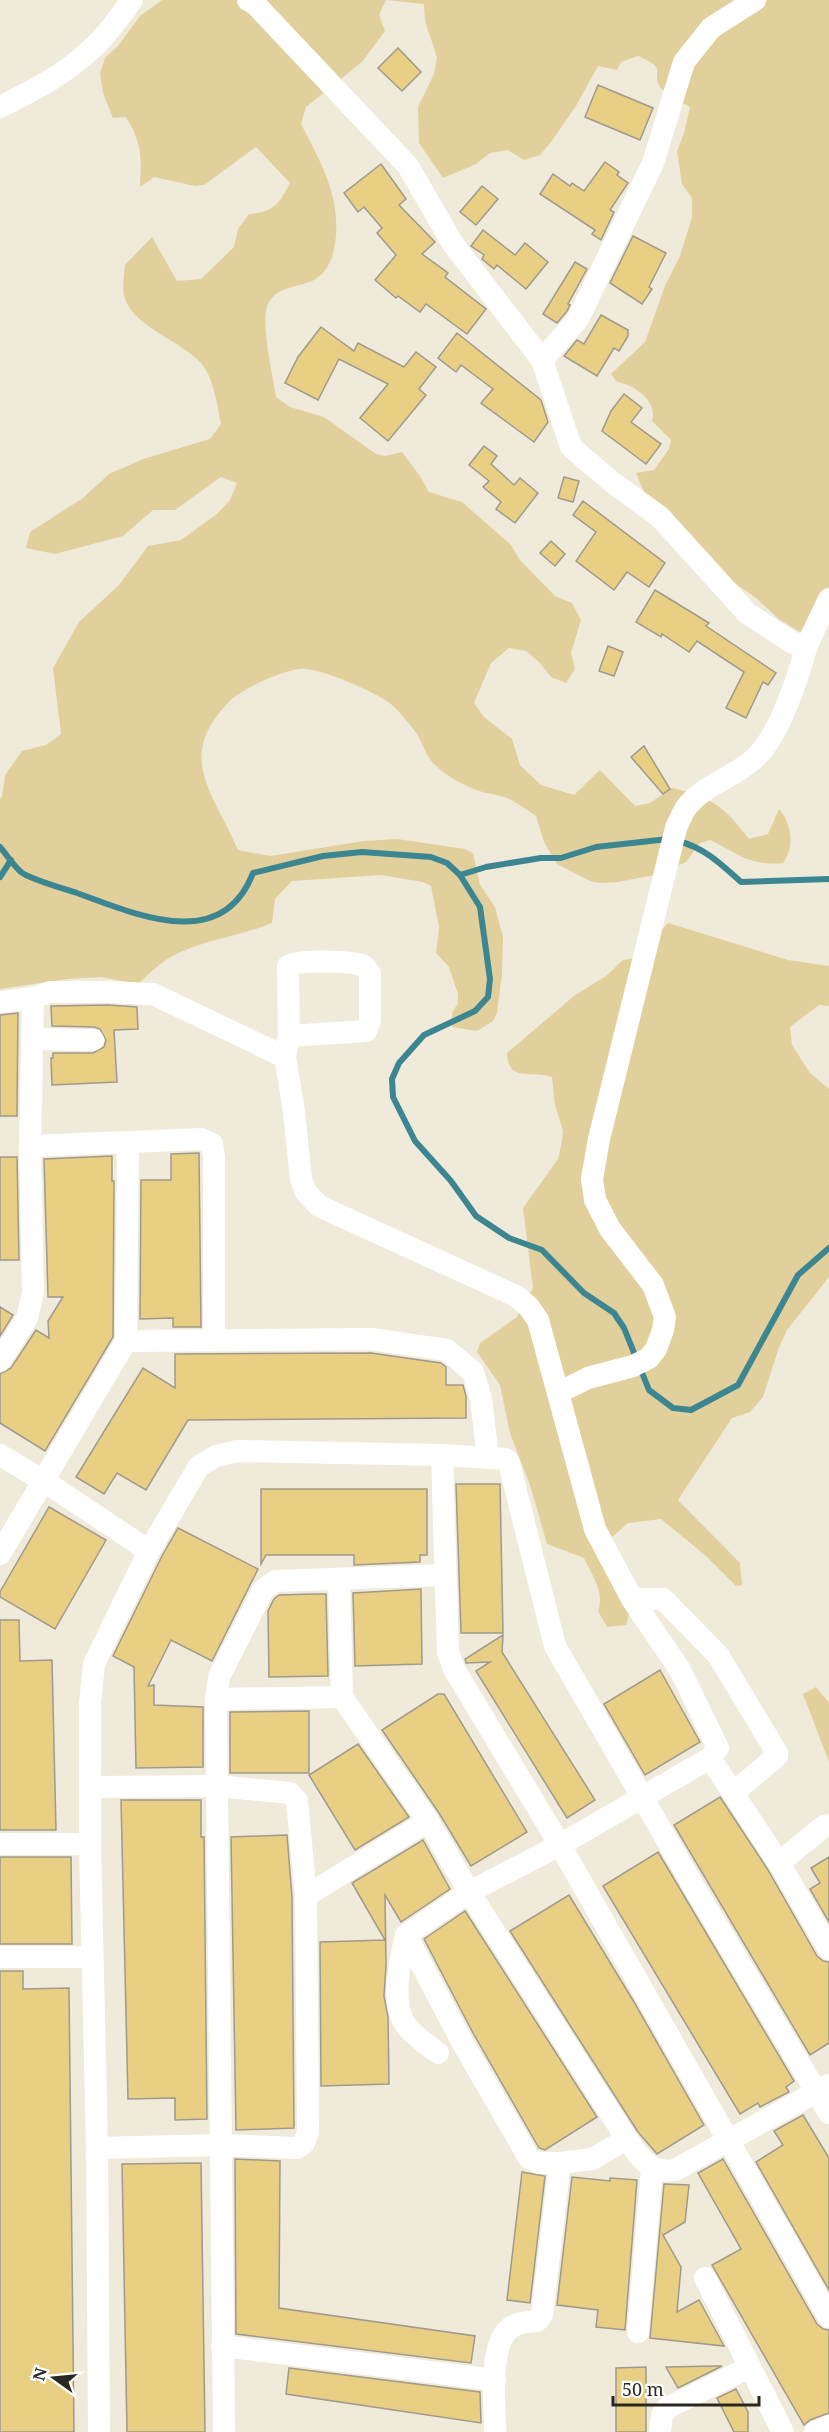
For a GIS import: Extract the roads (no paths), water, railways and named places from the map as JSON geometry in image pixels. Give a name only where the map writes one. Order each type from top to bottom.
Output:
[{"type":"street","points":[[0,107],[62,72],[86,54],[111,29],[132,0]]},
{"type":"street","points":[[248,0],[255,4],[408,166],[453,244],[543,360],[571,447],[612,482],[660,517],[747,614],[794,643],[807,645]]},
{"type":"street","points":[[543,360],[578,319],[652,163],[684,62],[711,28],[755,0]]},
{"type":"street","points":[[558,1393],[588,1378],[641,1362],[656,1349],[665,1317],[653,1285],[610,1229],[595,1200],[592,1179],[602,1127],[676,828],[688,804],[714,783],[735,775],[758,756],[774,733],[798,676],[807,645],[829,599]]},
{"type":"street","points":[[0,1002],[33,998],[50,992],[153,994],[287,1046],[366,1030],[370,1021],[370,974],[367,969],[357,964],[300,962],[288,966],[287,1046],[301,1179],[306,1192],[320,1206],[516,1296],[528,1306],[538,1320],[595,1529],[632,1599],[680,1670],[718,1748],[710,1758],[643,1797],[560,1845],[469,1892],[406,1935],[398,1974],[401,2015],[407,2027],[438,2053]]},
{"type":"street","points":[[0,1360],[30,1310],[33,1293],[30,1146],[33,998]]},
{"type":"street","points":[[33,1040],[93,1040]]},
{"type":"street","points":[[30,1146],[202,1139],[212,1144],[214,1156],[214,1339]]},
{"type":"street","points":[[0,1554],[126,1341],[128,1142]]},
{"type":"street","points":[[126,1341],[371,1339],[447,1350],[473,1372],[481,1399],[488,1458]]},
{"type":"street","points":[[99,2432],[97,2148],[90,1844],[92,1787],[90,1703],[94,1664],[149,1551],[199,1466],[216,1456],[238,1450],[442,1455],[506,1459],[509,1463],[555,1646],[694,1887],[823,2089],[829,2112]]},
{"type":"street","points":[[0,1455],[44,1481],[149,1551]]},
{"type":"street","points":[[442,1455],[448,1652],[454,1669],[560,1845],[829,2317]]},
{"type":"street","points":[[224,2432],[216,1699],[219,1677],[264,1590],[275,1581],[444,1575]]},
{"type":"street","points":[[339,1580],[342,1697],[428,1821],[469,1892],[641,2159],[652,2169],[675,2170],[823,2089]]},
{"type":"street","points":[[632,1599],[663,1599],[702,1638],[718,1655],[777,1753],[777,1756],[752,1779],[733,1793]]},
{"type":"street","points":[[216,1699],[342,1697]]},
{"type":"street","points":[[710,1758],[779,1863],[829,1950]]},
{"type":"street","points":[[92,1787],[218,1786],[285,1792],[294,1795],[297,1801],[306,1896],[308,2132],[304,2143],[297,2148],[221,2145],[97,2148]]},
{"type":"street","points":[[306,1896],[428,1821]]},
{"type":"street","points":[[779,1863],[829,1824]]},
{"type":"street","points":[[0,1844],[90,1844]]},
{"type":"street","points":[[406,1935],[461,2040],[529,2158],[538,2163],[592,2159],[627,2139]]},
{"type":"street","points":[[0,1957],[92,1956]]},
{"type":"street","points":[[495,2432],[495,2380],[499,2345],[506,2332],[520,2323],[537,2321],[542,2315],[560,2163]]},
{"type":"street","points":[[638,2332],[652,2169]]},
{"type":"street","points":[[705,2278],[783,2432]]},
{"type":"street","points":[[222,2346],[495,2380]]},
{"type":"street","points":[[660,2432],[662,2415],[667,2408],[750,2367]]},
{"type":"street","points":[[815,2432],[829,2426]]},
{"type":"waterway","points":[[460,875],[486,867],[541,858],[561,858],[596,847],[668,839]]},
{"type":"waterway","points":[[678,841],[705,852],[741,882],[829,879]]},
{"type":"waterway","points":[[0,847],[18,869],[31,878],[125,910],[175,921],[199,920],[221,913],[239,898],[253,873],[323,856],[362,852],[431,857],[447,863],[460,875],[480,907],[490,979],[488,997],[475,1011],[424,1035],[399,1063],[392,1079],[393,1097],[415,1141],[451,1181],[476,1216],[509,1238],[542,1250],[584,1293],[614,1313],[624,1328],[649,1390],[673,1408],[691,1410],[738,1385],[798,1275],[829,1248]]},
{"type":"waterway","points":[[0,877],[11,860]]}]
